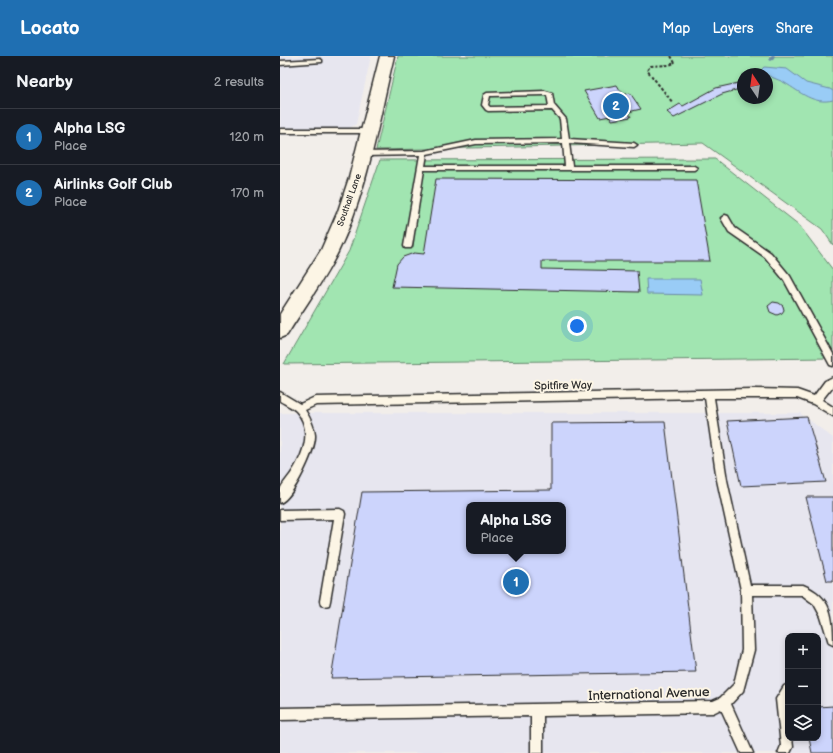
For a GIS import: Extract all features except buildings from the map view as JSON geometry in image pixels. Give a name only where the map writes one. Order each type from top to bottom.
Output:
[{"type":"street","name":"Southall Lane","points":[[280,330],[329,252],[357,178],[370,131],[387,56]]},
{"type":"lane","points":[[280,63],[320,61]]},
{"type":"lane","points":[[553,108],[488,109],[485,105],[488,94],[550,94],[551,105],[563,119],[570,168]]},
{"type":"lane","points":[[280,131],[370,131]]},
{"type":"lane","points":[[364,154],[424,153],[476,142],[565,141],[634,145]]},
{"type":"lane","points":[[408,246],[424,153]]},
{"type":"lane","points":[[422,168],[694,168]]},
{"type":"lane","points":[[725,218],[732,230],[768,255],[787,278],[833,362]]},
{"type":"lane","points":[[816,400],[828,384],[833,381]]},
{"type":"lane","name":"Spitfire Way","points":[[280,404],[295,406],[315,401],[709,394],[797,394],[816,400],[833,412]]},
{"type":"lane","name":"International Avenue","points":[[280,714],[713,707],[724,702],[739,687],[748,650],[746,590],[722,480],[709,394]]},
{"type":"lane","points":[[280,396],[295,406],[310,429],[310,441],[304,461],[280,498]]},
{"type":"lane","points":[[280,514],[340,514],[325,601]]},
{"type":"lane","points":[[746,590],[803,590],[818,600],[826,615],[833,639]]},
{"type":"lane","points":[[784,753],[787,747],[782,699],[785,694]]},
{"type":"lane","points":[[724,702],[747,753]]},
{"type":"lane","points":[[537,710],[537,753]]},
{"type":"path","points":[[671,56],[675,62],[670,65],[651,66],[647,70],[672,103]]},
{"type":"shaded area","points":[[280,56],[371,56],[356,124],[339,134],[280,135]]},
{"type":"shaded area","points":[[280,413],[800,413],[833,438],[833,753],[280,753]]},
{"type":"green space","points":[[398,56],[833,56],[833,245],[822,229],[703,143],[376,150]]},
{"type":"green space","points":[[715,159],[799,225],[833,270],[833,358],[284,364],[349,251],[380,160]]},
{"type":"water","points":[[764,67],[787,69],[806,83],[833,91],[833,100],[820,101],[808,97],[773,77],[773,68],[763,68]]},
{"type":"water","points":[[646,279],[700,279],[703,295],[647,294]]},
{"type":"place","name":"Airlinks Golf Club","points":[[616,106]]},
{"type":"place","name":"Alpha LSG","points":[[516,582]]}]
